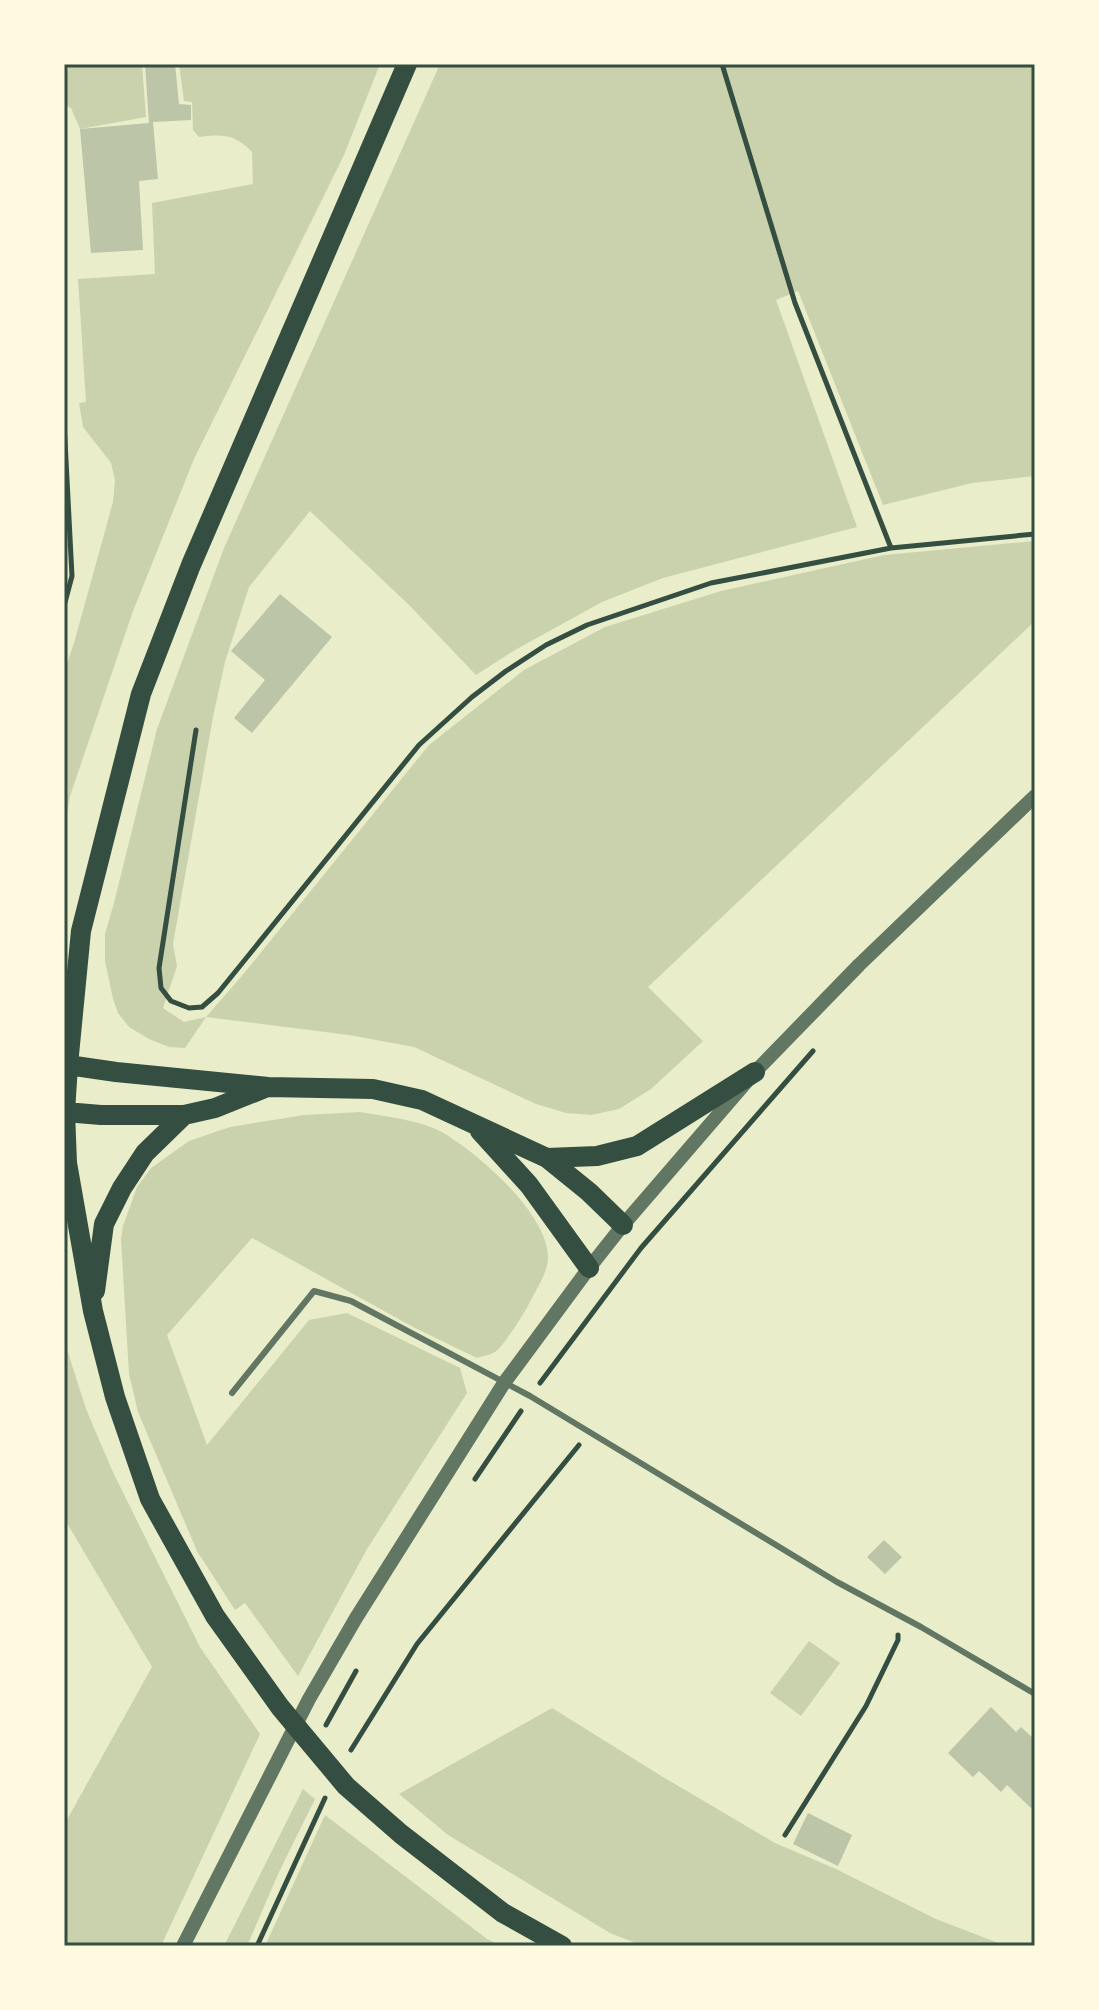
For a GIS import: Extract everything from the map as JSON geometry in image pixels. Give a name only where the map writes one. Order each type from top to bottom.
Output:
[{"type":"main road","points":[[407,64],[197,551],[141,694],[81,931],[65,1112],[67,1163],[93,1311],[115,1397],[150,1499],[215,1616],[280,1707],[346,1786],[401,1834],[503,1913],[562,1946]]},
{"type":"main road","points":[[68,1065],[268,1087],[373,1089],[422,1100],[547,1158],[623,1225]]},
{"type":"main road","points":[[547,1158],[597,1156],[637,1146],[755,1072]]},
{"type":"main road","points":[[65,1112],[184,1115],[215,1108],[268,1087]]},
{"type":"main road","points":[[93,1311],[104,1224],[122,1188],[145,1153],[184,1115]]},
{"type":"main road","points":[[474,1125],[529,1185],[589,1268]]},
{"type":"street","points":[[183,1946],[309,1699],[356,1618],[504,1383],[589,1268],[755,1072],[859,965],[1035,796]]},
{"type":"lane","points":[[232,1393],[314,1291],[351,1301],[530,1396],[837,1582],[1035,1694]]},
{"type":"path","points":[[722,64],[795,303],[891,548]]},
{"type":"path","points":[[64,422],[72,576],[64,606]]},
{"type":"path","points":[[196,730],[159,968],[161,988],[171,1001],[189,1008],[202,1007],[218,993],[419,745],[472,697],[546,645],[587,625],[711,583],[891,548],[1035,534]]},
{"type":"path","points":[[472,1484],[530,1396],[641,1248],[817,1046]]},
{"type":"path","points":[[344,1763],[417,1644],[590,1432]]},
{"type":"path","points":[[785,1835],[866,1706],[898,1640],[899,1615]]},
{"type":"path","points":[[323,1730],[360,1664]]},
{"type":"path","points":[[257,1946],[330,1787]]},
{"type":"green space","points":[[71,64],[142,64],[146,117],[80,129],[71,108],[64,104],[64,74]]},
{"type":"green space","points":[[179,64],[380,64],[344,155],[194,459],[133,611],[70,796],[64,833],[64,672],[113,502],[115,480],[111,463],[83,427],[79,403],[86,402],[78,279],[155,274],[152,203],[253,184],[252,152],[246,146],[228,137],[199,137],[193,130],[192,102],[184,101]]},
{"type":"green space","points":[[440,64],[1035,64],[1035,476],[972,483],[883,505],[798,291],[776,300],[857,527],[663,578],[602,602],[476,675],[410,606],[310,511],[249,587],[225,662],[213,717],[173,944],[177,966],[163,1008],[184,1022],[206,1017],[185,1048],[169,1047],[129,1027],[118,1013],[113,999],[105,961],[105,934],[157,729],[224,548]]},
{"type":"green space","points":[[1035,541],[1035,621],[648,987],[703,1041],[651,1089],[619,1109],[591,1115],[566,1113],[536,1104],[414,1047],[349,1035],[206,1017],[429,745],[524,670],[605,627],[721,591],[884,555]]},
{"type":"green space","points":[[360,1112],[438,1130],[489,1167],[523,1202],[536,1221],[545,1240],[548,1263],[539,1286],[508,1337],[495,1352],[477,1358],[413,1327],[252,1238],[167,1335],[207,1445],[309,1320],[347,1313],[460,1368],[467,1393],[367,1549],[298,1676],[245,1603],[235,1610],[197,1551],[138,1412],[129,1374],[121,1239],[137,1187],[151,1168],[189,1141],[230,1127],[304,1115]]},
{"type":"green space","points":[[64,1340],[86,1409],[146,1539],[200,1647],[260,1734],[161,1946],[64,1946],[64,1825],[152,1667],[64,1518]]},
{"type":"green space","points":[[809,1641],[840,1663],[801,1716],[770,1693]]},
{"type":"green space","points":[[552,1708],[775,1843],[836,1869],[936,1919],[1006,1946],[643,1946],[610,1933],[448,1835],[399,1794]]},
{"type":"green space","points":[[303,1789],[315,1799],[247,1946],[224,1946]]},
{"type":"green space","points":[[325,1815],[487,1939],[502,1946],[265,1946]]},
{"type":"building","points":[[145,64],[175,64],[179,104],[191,105],[191,120],[153,122],[158,179],[139,181],[143,250],[91,253],[80,129],[149,123]]},
{"type":"building","points":[[280,594],[332,637],[252,733],[234,718],[265,680],[231,651]]},
{"type":"building","points":[[884,1540],[902,1557],[885,1574],[867,1557]]},
{"type":"building","points":[[991,1707],[1016,1732],[1021,1727],[1035,1740],[1035,1805],[1031,1808],[1007,1785],[1001,1792],[979,1771],[973,1777],[948,1753]]},
{"type":"building","points":[[808,1813],[852,1835],[838,1866],[793,1844]]}]
